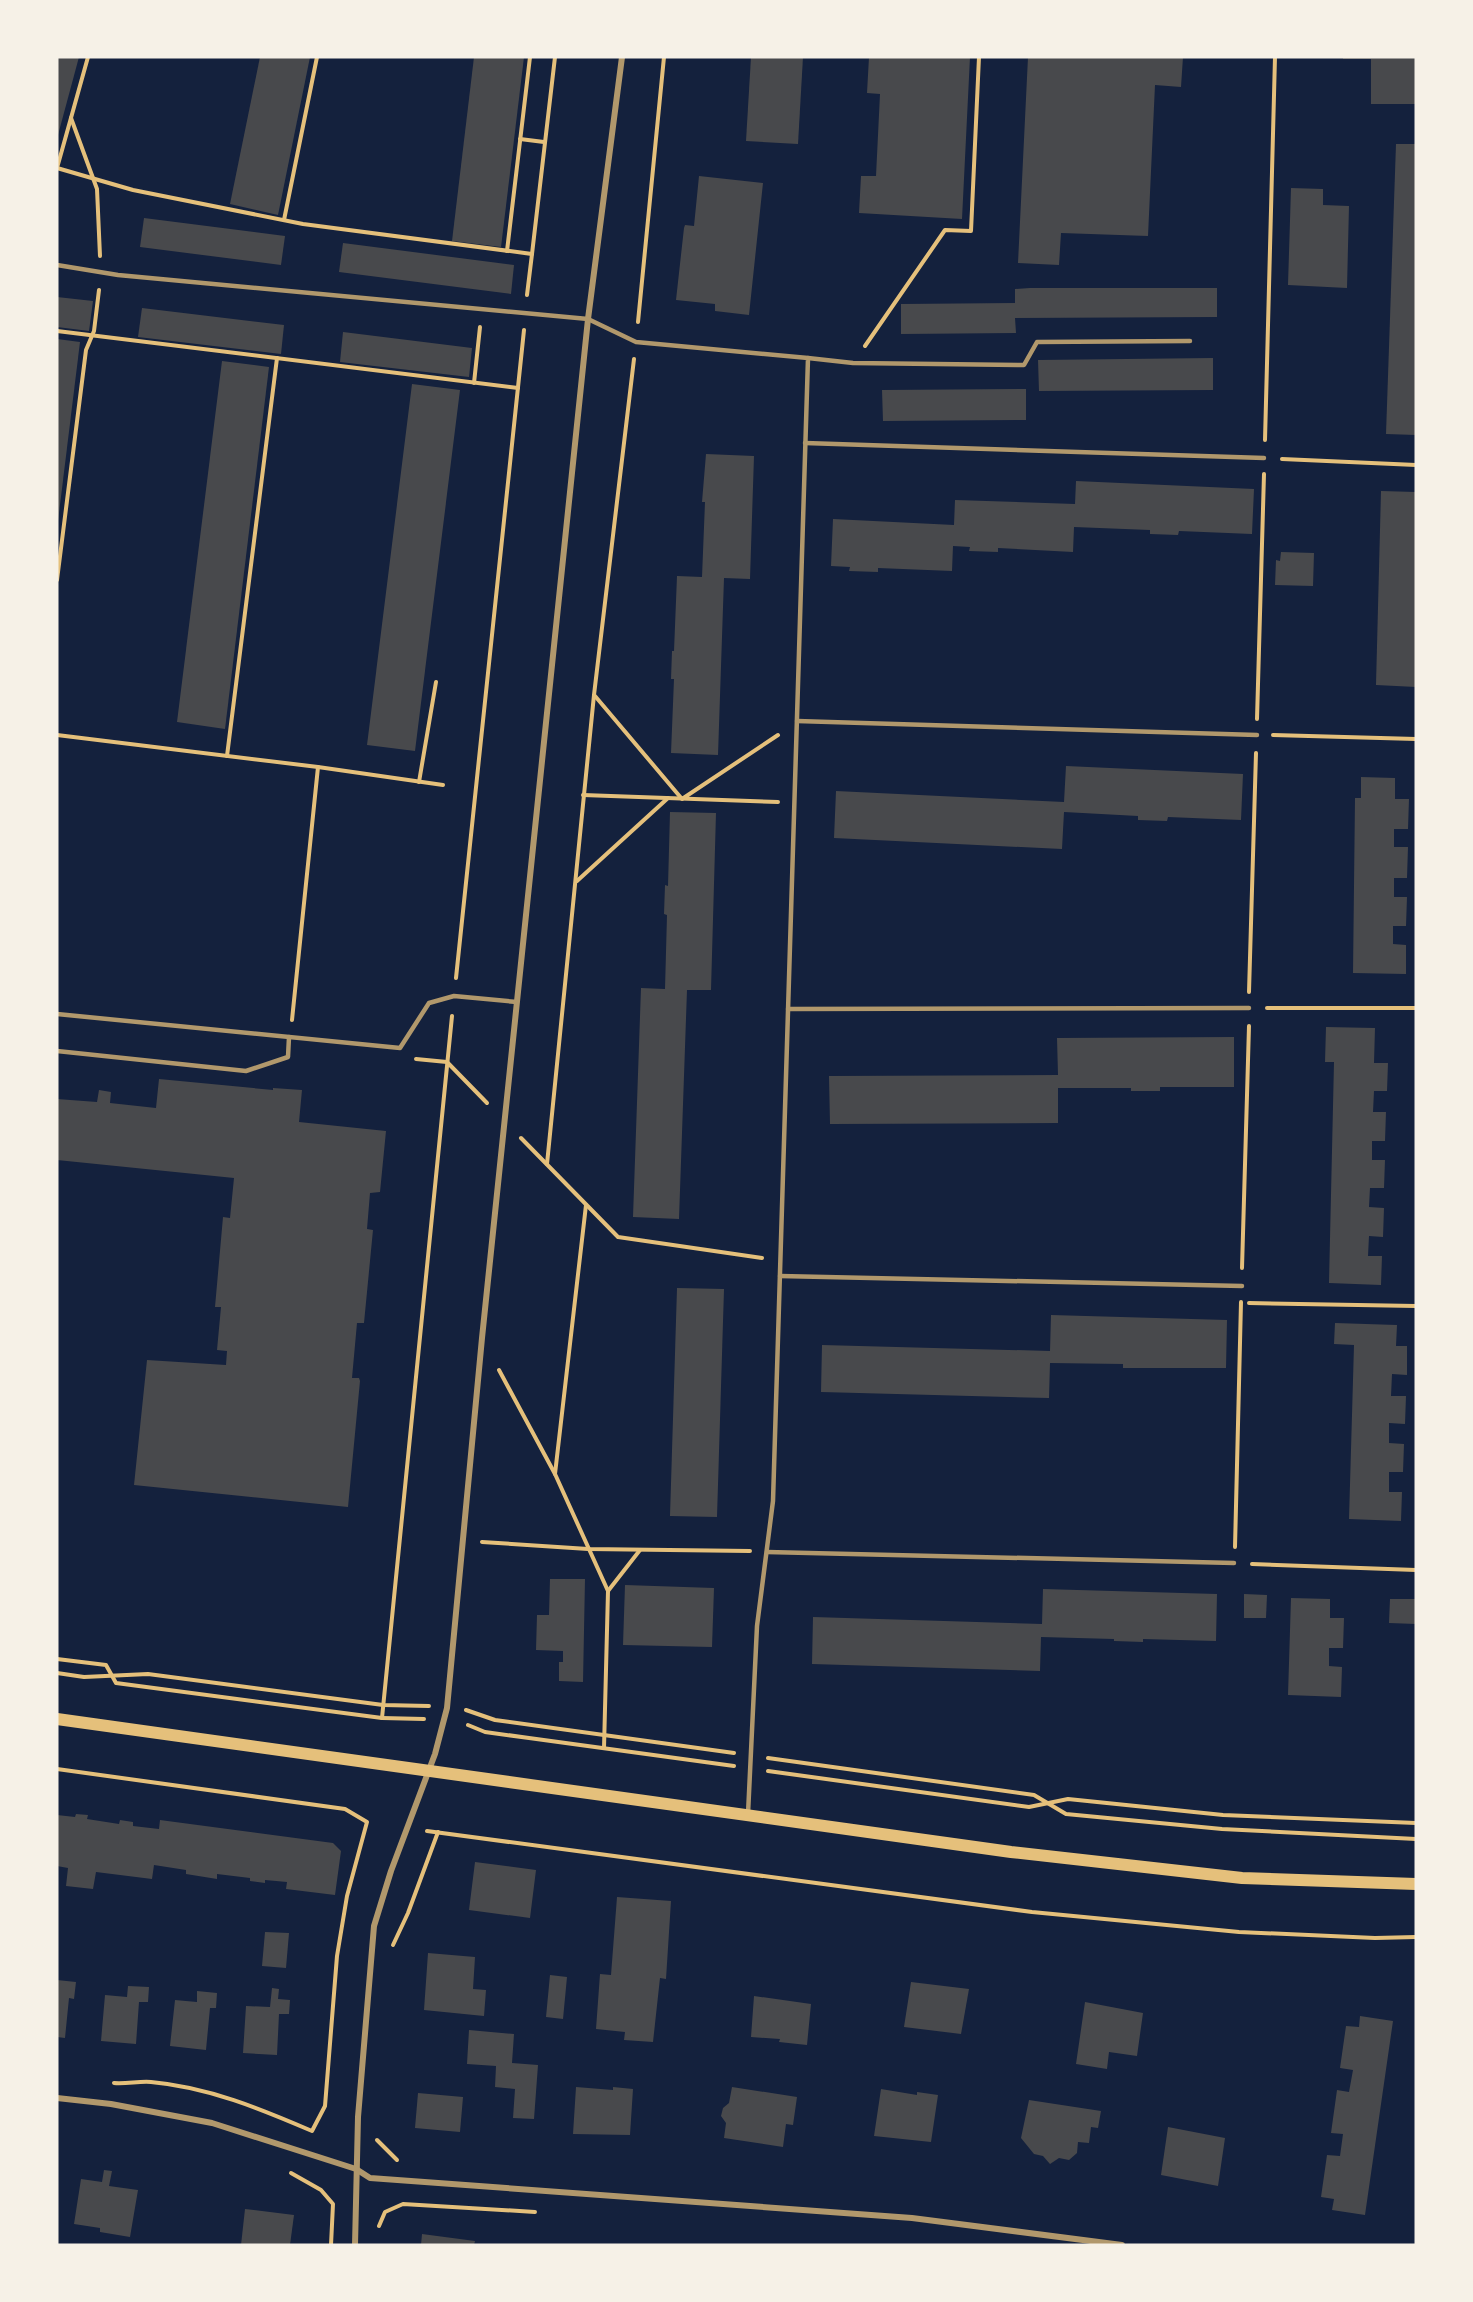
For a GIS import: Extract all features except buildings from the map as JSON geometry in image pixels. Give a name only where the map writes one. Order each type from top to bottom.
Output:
[{"type":"main road","points":[[57,1719],[1011,1852],[1242,1878],[1416,1884]]},
{"type":"street","points":[[355,2245],[359,2105],[374,1926],[391,1871],[429,1771],[445,1722],[447,1708],[504,1121],[588,319],[622,57]]},
{"type":"street","points":[[57,2098],[111,2103],[212,2122],[356,2169],[370,2178],[880,2216],[1008,2229],[1122,2245]]},
{"type":"lane","points":[[57,265],[101,272],[588,319],[636,342],[853,363],[1024,365],[1036,342],[1190,341]]},
{"type":"lane","points":[[748,1814],[757,1626],[773,1501],[807,358]]},
{"type":"lane","points":[[805,443],[1264,458]]},
{"type":"lane","points":[[797,722],[1257,735]]},
{"type":"lane","points":[[57,1014],[400,1048],[429,1004],[454,996],[517,1002]]},
{"type":"lane","points":[[788,1009],[1249,1008]]},
{"type":"lane","points":[[57,1051],[246,1071],[288,1057],[290,1037]]},
{"type":"lane","points":[[780,1276],[1242,1286]]},
{"type":"lane","points":[[767,1552],[1234,1563]]},
{"type":"path","points":[[88,57],[57,168],[133,190],[321,227],[532,254]]},
{"type":"path","points":[[284,220],[316,57]]},
{"type":"path","points":[[507,251],[530,57]]},
{"type":"path","points":[[382,1718],[525,313],[555,57]]},
{"type":"path","points":[[547,1164],[594,695],[636,342],[664,57]]},
{"type":"path","points":[[853,363],[945,230],[971,231],[980,57]]},
{"type":"path","points":[[1269,300],[1275,57]]},
{"type":"path","points":[[57,580],[86,350],[92,336],[101,272],[97,189],[71,118]]},
{"type":"path","points":[[520,139],[544,141]]},
{"type":"path","points":[[474,383],[481,309]]},
{"type":"path","points":[[57,331],[518,388]]},
{"type":"path","points":[[227,756],[277,357]]},
{"type":"path","points":[[1264,458],[1416,465]]},
{"type":"path","points":[[419,782],[436,682]]},
{"type":"path","points":[[594,695],[682,799]]},
{"type":"path","points":[[682,799],[797,722]]},
{"type":"path","points":[[57,735],[443,785]]},
{"type":"path","points":[[1257,735],[1416,739]]},
{"type":"path","points":[[290,1037],[318,767]]},
{"type":"path","points":[[584,795],[794,803]]},
{"type":"path","points":[[576,881],[668,798]]},
{"type":"path","points":[[1249,1008],[1416,1008]]},
{"type":"path","points":[[413,1058],[447,1062],[618,1237],[780,1261]]},
{"type":"path","points":[[555,1474],[586,1205]]},
{"type":"path","points":[[1241,1303],[1416,1306]]},
{"type":"path","points":[[482,1338],[555,1474],[608,1591],[604,1748]]},
{"type":"path","points":[[463,1540],[588,1549],[767,1552]]},
{"type":"path","points":[[608,1591],[640,1550]]},
{"type":"path","points":[[57,1659],[106,1665],[116,1683],[382,1718],[424,1719]]},
{"type":"path","points":[[57,1673],[84,1677],[148,1674],[383,1705],[427,1706]]},
{"type":"path","points":[[466,1710],[495,1720],[1034,1794],[1066,1814],[1211,1828],[1416,1839]]},
{"type":"path","points":[[468,1725],[485,1732],[1029,1807],[1068,1799],[1223,1815],[1416,1823]]},
{"type":"path","points":[[57,1769],[345,1809],[367,1822],[347,1896],[337,1956],[325,2106],[312,2131],[265,2110],[205,2092],[150,2082],[127,2084],[105,2082]]},
{"type":"path","points":[[425,1830],[1032,1912],[1239,1932],[1416,1938]]},
{"type":"path","points":[[391,1950],[408,1913],[438,1832]]},
{"type":"path","points":[[377,2130],[377,2140],[400,2162]]},
{"type":"path","points":[[291,2173],[321,2190],[333,2204],[331,2245]]}]
